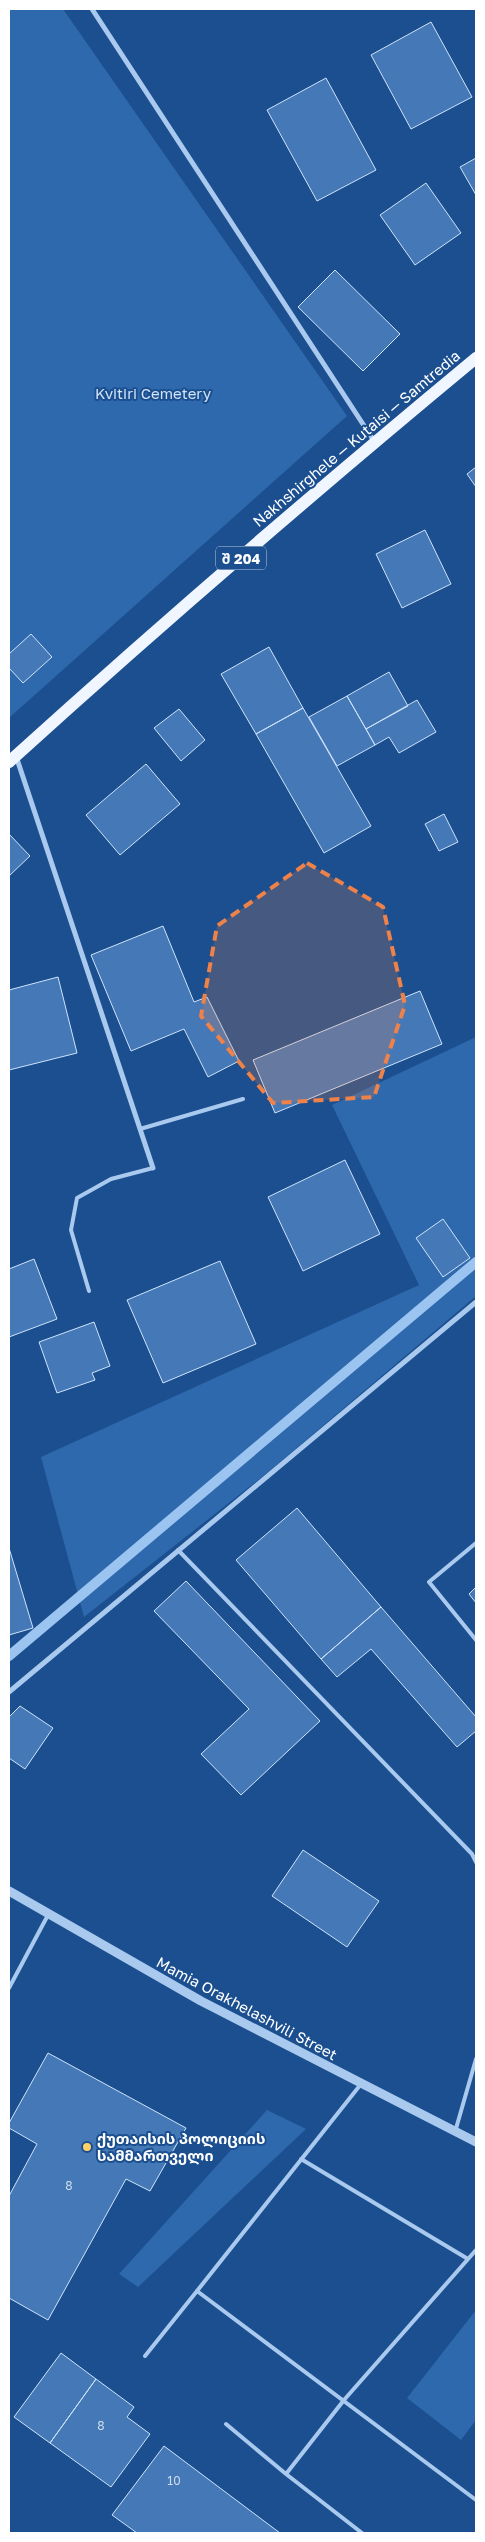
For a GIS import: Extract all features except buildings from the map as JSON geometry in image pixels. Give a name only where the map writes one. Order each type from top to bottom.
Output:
[{"type":"main road","name":"Nakhshirghele — Kutaisi — Samtredia","points":[[12,759],[107,673],[375,442],[476,358]]},
{"type":"street","points":[[92,9],[375,442]]},
{"type":"street","points":[[12,759],[153,1168]]},
{"type":"street","points":[[9,1692],[476,1302]]},
{"type":"street","name":"Mamia Orakhelashvili Street","points":[[9,1891],[201,2001],[476,2142]]},
{"type":"lane","points":[[140,1129],[243,1099]]},
{"type":"lane","points":[[89,1291],[71,1230],[77,1198],[111,1179],[153,1168]]},
{"type":"lane","points":[[476,1543],[429,1582],[476,1640]]},
{"type":"lane","points":[[178,1550],[472,1854],[476,1862]]},
{"type":"lane","points":[[9,1988],[48,1915]]},
{"type":"lane","points":[[455,2132],[476,2059]]},
{"type":"lane","points":[[145,2356],[361,2084]]},
{"type":"lane","points":[[301,2159],[468,2259]]},
{"type":"lane","points":[[286,2474],[344,2400],[476,2250]]},
{"type":"lane","points":[[197,2291],[476,2500]]},
{"type":"lane","points":[[226,2424],[362,2533]]},
{"type":"highlighted area","points":[[307,863],[383,907],[405,1005],[374,1097],[273,1103],[201,1016],[217,926]]},
{"type":"green space","name":"Kvitiri Cemetery","points":[[9,9],[63,9],[347,416],[9,718]]},
{"type":"green space","points":[[476,1037],[476,1296],[272,1469],[84,1617],[41,1457],[419,1285],[332,1105]]},
{"type":"green space","points":[[267,2110],[306,2129],[138,2287],[119,2274]]},
{"type":"green space","points":[[476,2310],[476,2420],[461,2440],[407,2398]]},
{"type":"waterway","points":[[9,1656],[476,1262]]},
{"type":"place","name":"ქუთაისის პოლიციის სამმართველი","points":[[87,2147]]}]
